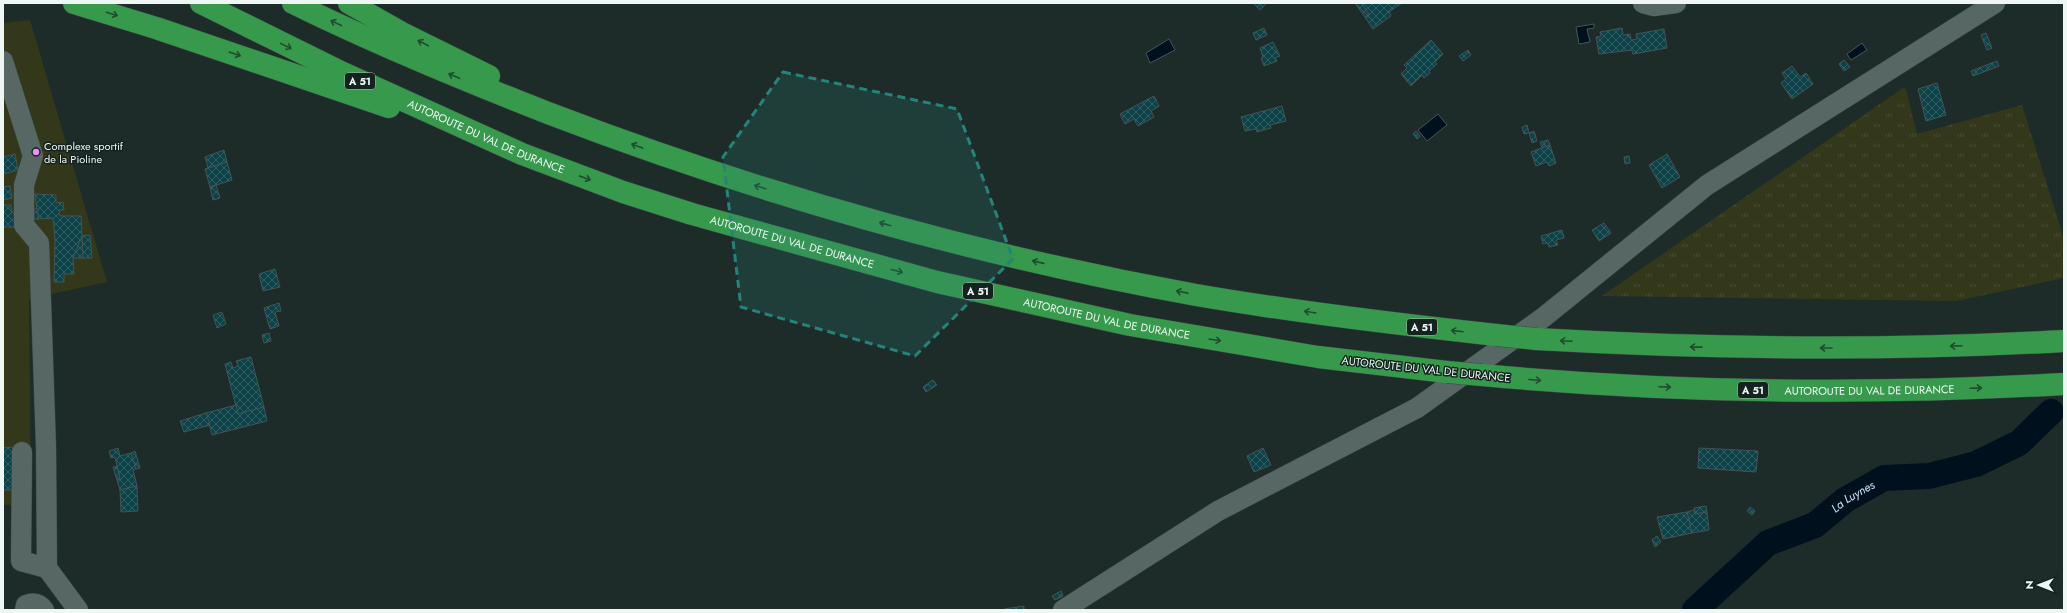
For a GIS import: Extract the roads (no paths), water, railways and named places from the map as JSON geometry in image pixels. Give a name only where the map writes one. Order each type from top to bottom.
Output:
[{"type":"highway","points":[[74,3],[230,52],[522,154]]},
{"type":"highway","name":"AUTOROUTE DU VAL DE DURANCE","points":[[201,3],[343,73],[522,154],[623,192],[692,214],[937,282],[1192,337],[1318,357],[1447,372],[1482,376],[1610,385],[1758,390],[2024,386],[2064,384]]},
{"type":"highway","name":"A 51","points":[[293,3],[456,77],[608,136],[736,180],[891,226],[1076,271],[1196,295],[1349,318],[1536,339],[1627,345],[1756,348],[1866,348],[2064,341]]},
{"type":"highway","points":[[349,3],[402,33],[608,136]]},
{"type":"street","points":[[1643,3],[1654,6],[1676,3]]},
{"type":"street","points":[[1063,610],[1218,510],[1417,408],[1544,317],[1707,185],[1995,3]]},
{"type":"street","points":[[3,61],[33,156],[24,185],[24,225],[39,243],[46,447],[47,568],[78,610]]},
{"type":"street","points":[[22,452],[21,561],[47,568]]},
{"type":"street","points":[[25,610],[26,605],[32,602],[40,605],[44,610]]},
{"type":"water","points":[[1594,24],[1594,28],[1587,29],[1590,42],[1579,44],[1576,27]]},
{"type":"water","points":[[1169,39],[1175,50],[1150,63],[1146,53]]},
{"type":"water","points":[[1862,43],[1867,50],[1851,60],[1847,54]]},
{"type":"water","points":[[1438,114],[1447,125],[1427,141],[1418,130]]},
{"type":"waterway","name":"La Luynes","points":[[1695,610],[1768,543],[1815,525],[1845,500],[1884,478],[1929,476],[1976,464],[2019,443],[2051,412]]},
{"type":"place","name":"Complexe sportif de la Pioline","points":[[36,152]]}]
